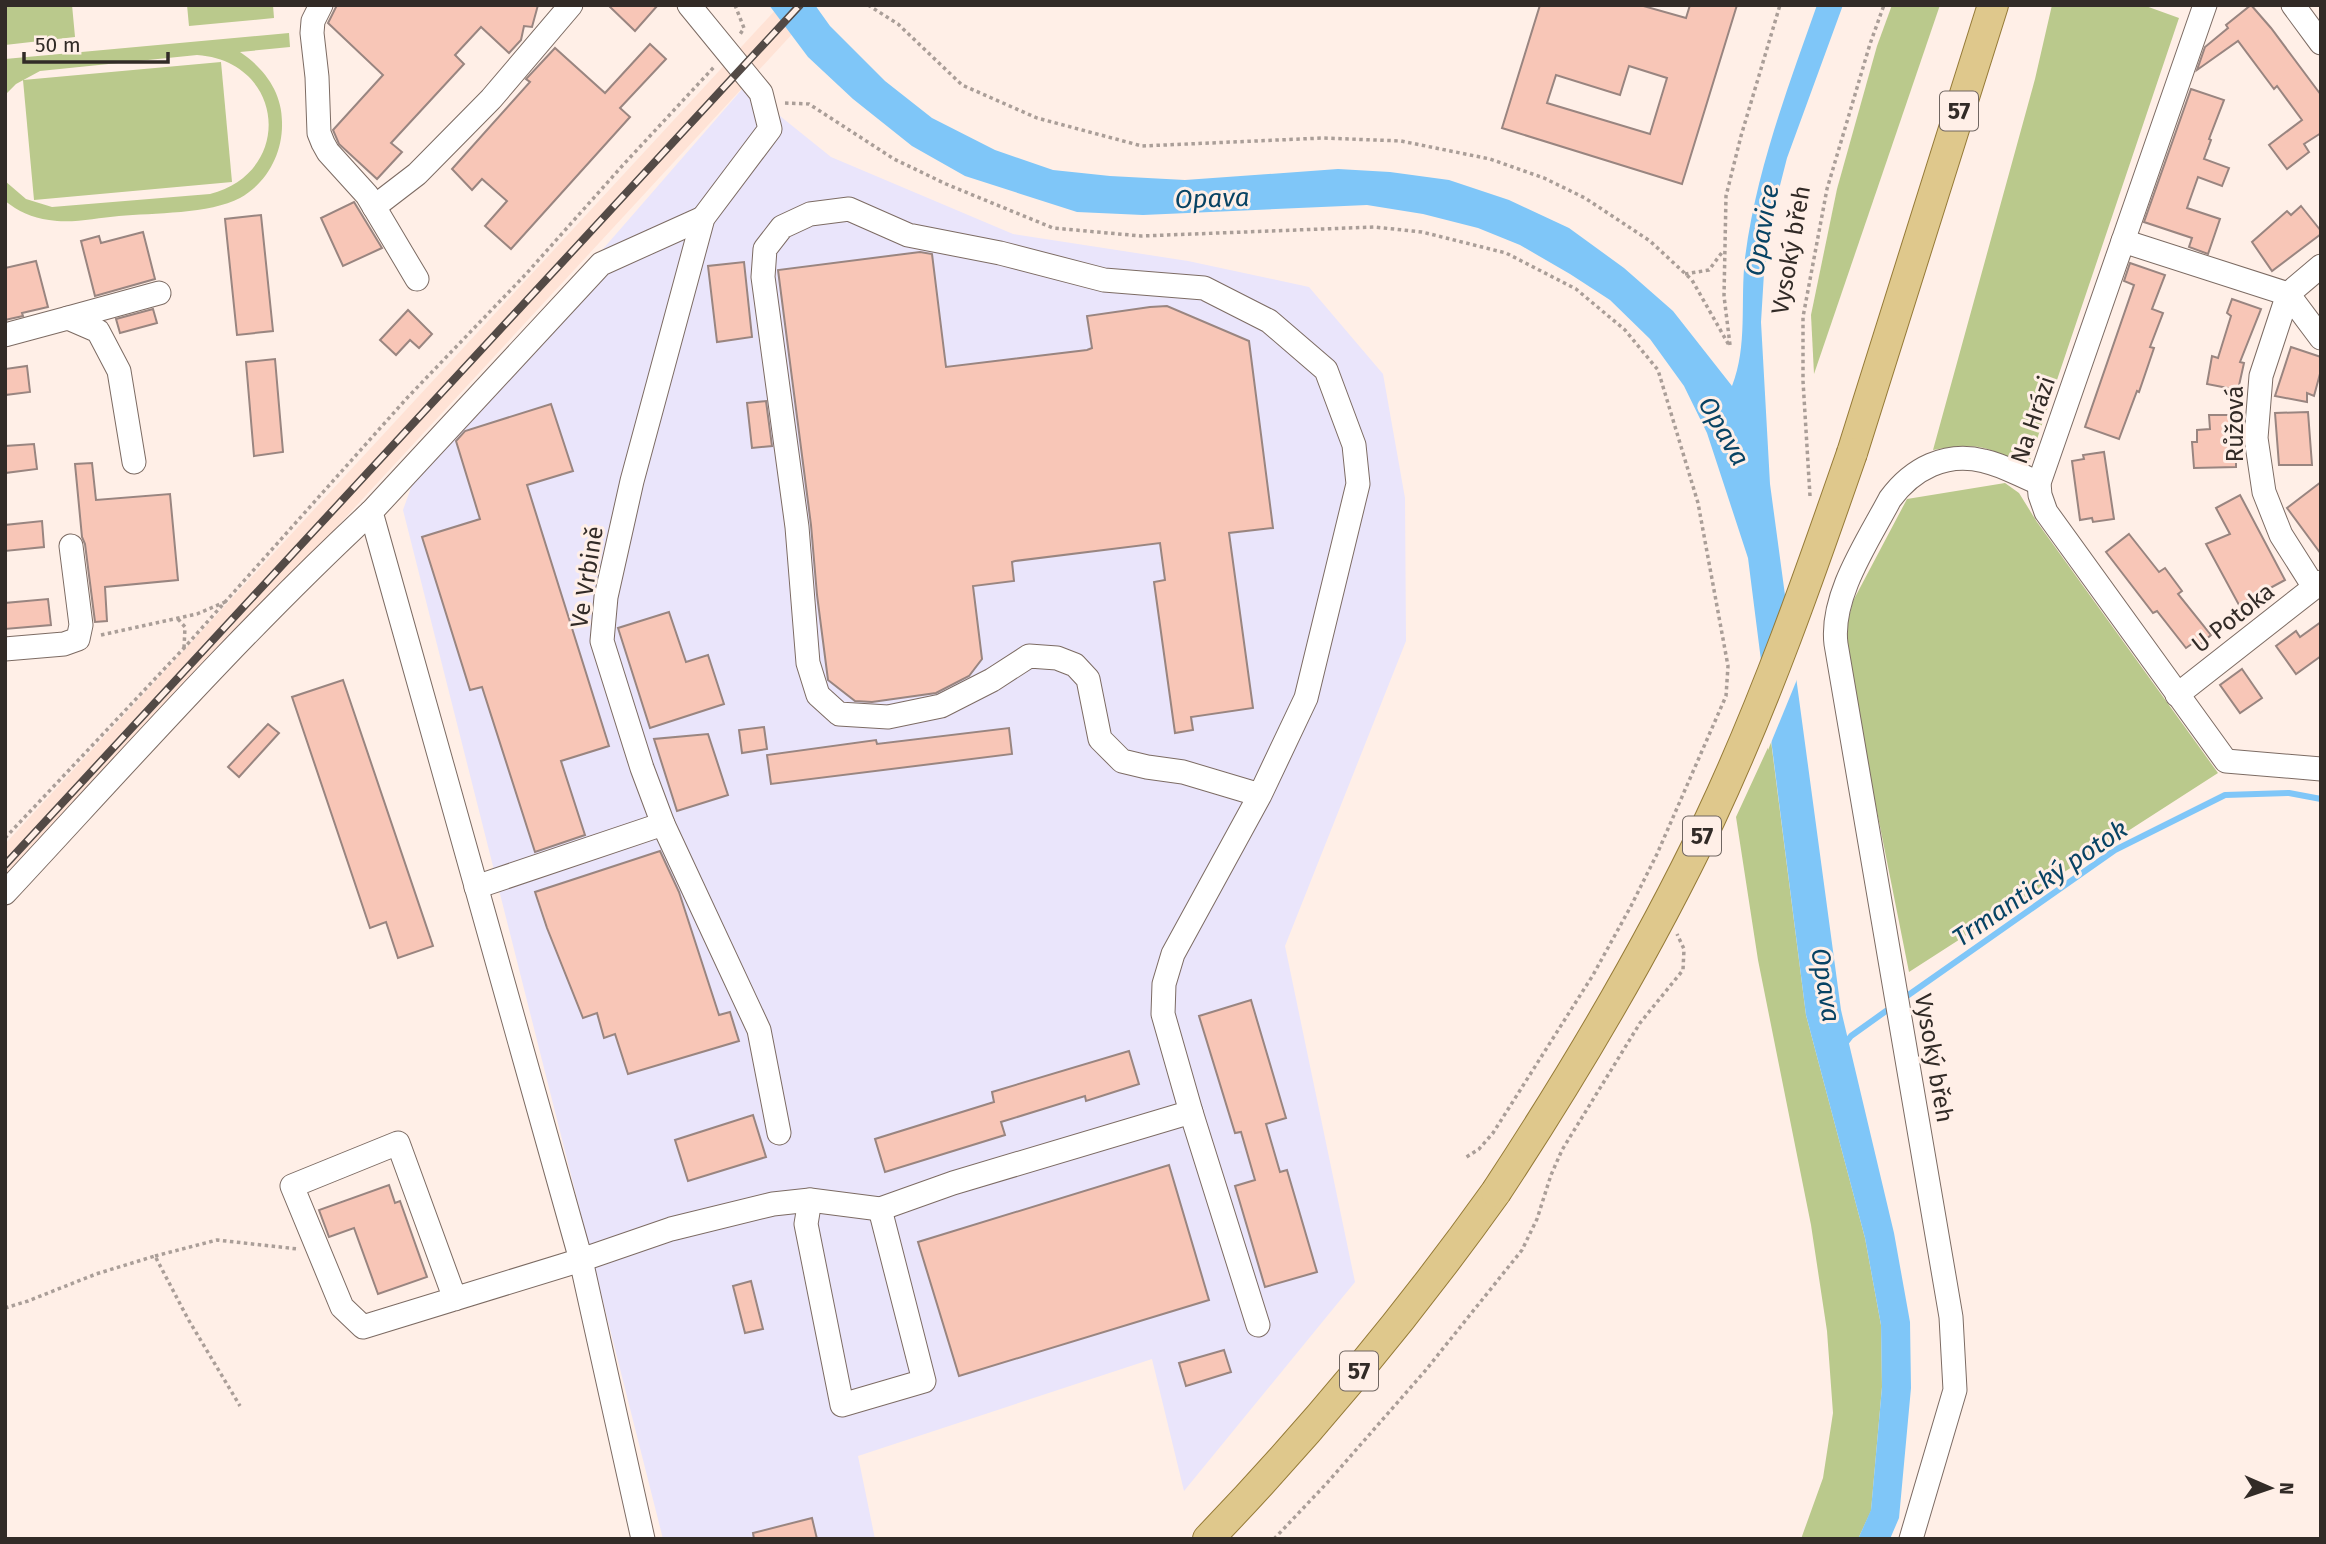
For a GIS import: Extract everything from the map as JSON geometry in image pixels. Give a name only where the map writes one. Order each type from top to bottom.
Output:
[{"type":"main road","name":"57","points":[[1208,1539],[1347,1386],[1423,1291],[1496,1192],[1611,1009],[1651,936],[1744,744],[1778,661],[1852,453],[1993,5]]},
{"type":"street","points":[[321,5],[313,21],[312,33],[319,133],[328,152],[367,195],[417,279]]},
{"type":"street","points":[[374,207],[416,174],[481,109],[571,5]]},
{"type":"street","name":"Ve Vrbině","points":[[689,5],[761,93],[770,129],[703,218],[632,481],[606,597],[603,641],[642,768],[663,824],[759,1030],[779,1133]]},
{"type":"street","name":"Na Hrázi","points":[[2205,5],[2039,483],[2040,495],[2046,512],[2225,761],[2321,769]]},
{"type":"street","points":[[2293,5],[2321,43]]},
{"type":"street","points":[[1258,1325],[1163,1014],[1164,984],[1173,954],[1260,795],[1306,698],[1358,484],[1354,445],[1326,370],[1269,321],[1204,288],[1104,280],[1000,253],[908,235],[849,209],[810,214],[782,228],[765,249],[763,277],[797,527],[808,663],[818,695],[839,714],[888,717],[941,706],[992,680],[1029,656],[1057,658],[1075,665],[1088,679],[1100,739],[1122,761],[1183,772],[1260,795]]},
{"type":"street","points":[[5,893],[208,674],[312,566],[371,512],[601,264],[703,218]]},
{"type":"street","points":[[2123,241],[2288,294],[2321,338]]},
{"type":"street","points":[[2288,294],[2321,266]]},
{"type":"street","points":[[5,335],[159,293]]},
{"type":"street","name":"Růžová","points":[[2288,294],[2261,376],[2256,438],[2264,492],[2281,535],[2317,585]]},
{"type":"street","points":[[68,318],[98,331],[119,371],[134,462]]},
{"type":"street","name":"Vysoký břeh","points":[[1911,1539],[1955,1390],[1951,1317],[1836,644],[1835,623],[1840,599],[1890,499],[1899,486],[1915,473],[1940,461],[1968,458],[1996,465],[2039,483]]},
{"type":"street","points":[[371,512],[580,1260],[643,1539]]},
{"type":"street","points":[[5,649],[64,644],[78,639],[81,625],[71,546]]},
{"type":"street","name":"U Potoka","points":[[2177,695],[2317,585]]},
{"type":"street","points":[[476,887],[663,824]]},
{"type":"street","points":[[455,1298],[398,1143],[292,1186],[342,1307],[363,1327],[580,1260],[671,1229],[763,1206],[810,1200],[880,1209],[953,1183],[1191,1112]]},
{"type":"street","points":[[810,1200],[806,1224],[842,1405],[924,1381],[880,1209]]},
{"type":"path","points":[[868,5],[898,24],[962,85],[1037,118],[1142,146],[1323,138],[1401,141],[1490,159],[1544,178],[1585,198],[1650,241],[1692,281],[1730,347],[1724,296],[1726,196],[1744,124],[1780,5]]},
{"type":"path","name":"Vysoký břeh","points":[[1811,501],[1803,381],[1803,317],[1827,189],[1884,5]]},
{"type":"path","points":[[5,838],[184,648],[407,398],[526,274],[725,47]]},
{"type":"path","points":[[763,102],[809,104],[894,159],[946,184],[1053,228],[1141,236],[1374,227],[1422,232],[1506,253],[1576,289],[1625,330],[1658,370],[1698,503],[1728,666],[1722,708],[1657,854],[1593,975],[1493,1133],[1479,1149],[1465,1158]]},
{"type":"path","points":[[1685,274],[1709,270],[1725,249]]},
{"type":"path","points":[[78,639],[178,619],[226,601]]},
{"type":"path","points":[[178,619],[185,627],[184,648]]},
{"type":"path","points":[[1274,1539],[1417,1381],[1522,1250],[1537,1219],[1562,1150],[1640,1023],[1683,970],[1684,949],[1673,930]]},
{"type":"path","points":[[5,1308],[96,1274],[218,1240],[319,1251]]},
{"type":"path","points":[[155,1256],[188,1319],[240,1406]]},
{"type":"shaded area","points":[[780,5],[819,5],[5,886],[5,844]]},
{"type":"shaded area","points":[[744,87],[831,157],[1013,234],[1188,261],[1309,287],[1383,374],[1405,498],[1406,641],[1285,946],[1355,1282],[1184,1491],[1152,1359],[858,1456],[875,1539],[663,1539],[403,510],[422,457]]},
{"type":"green space","points":[[72,5],[75,37],[5,45],[5,6]]},
{"type":"green space","points":[[187,5],[273,5],[274,18],[189,26]]},
{"type":"green space","points":[[1892,5],[1940,5],[1814,374],[1811,315],[1837,189],[1877,46]]},
{"type":"green space","points":[[2052,5],[2143,5],[2179,18],[2029,463],[2019,463],[1981,447],[1960,446],[1933,450],[2035,79]]},
{"type":"green space","points":[[289,33],[290,47],[240,52],[257,65],[275,91],[281,111],[282,134],[272,166],[250,192],[240,198],[197,210],[66,221],[31,216],[5,201],[5,181],[26,199],[52,207],[210,194],[237,182],[256,164],[266,142],[268,119],[262,96],[248,76],[226,62],[197,55],[40,71],[16,84],[5,95],[5,59]]},
{"type":"green space","points":[[221,62],[232,182],[34,200],[23,80]]},
{"type":"green space","points":[[2005,483],[2019,493],[2037,522],[2218,773],[1909,972],[1843,641],[1853,601],[1907,499]]},
{"type":"green space","points":[[1771,741],[1806,1015],[1865,1238],[1881,1325],[1882,1387],[1871,1511],[1858,1539],[1801,1539],[1823,1478],[1833,1413],[1827,1331],[1811,1225],[1758,960],[1736,817]]},
{"type":"water","points":[[769,5],[815,5],[830,26],[885,81],[932,118],[995,150],[1053,170],[1185,180],[1338,169],[1390,172],[1449,180],[1509,200],[1569,228],[1624,268],[1673,311],[1732,386],[1742,339],[1745,258],[1765,161],[1817,5],[1843,5],[1787,158],[1774,209],[1764,273],[1761,322],[1770,484],[1841,1010],[1894,1233],[1910,1322],[1911,1388],[1899,1518],[1890,1539],[1858,1539],[1871,1510],[1882,1387],[1881,1325],[1865,1238],[1806,1015],[1748,558],[1707,433],[1684,386],[1650,339],[1610,300],[1520,245],[1478,228],[1423,214],[1367,205],[1143,215],[1077,212],[965,176],[912,146],[853,99],[808,57]]},
{"type":"pier","points":[[1787,593],[1798,677],[1768,750],[1758,669]]},
{"type":"building","points":[[337,5],[538,5],[532,27],[524,26],[521,40],[509,53],[481,27],[455,55],[464,64],[391,143],[402,152],[377,179],[339,144],[333,130],[383,75],[328,23]]},
{"type":"building","points":[[608,5],[658,5],[635,31]]},
{"type":"building","points":[[1540,5],[1640,5],[1686,18],[1690,5],[1737,5],[1682,184],[1502,128]],"holes":[[[1629,66],[1667,78],[1650,134],[1547,103],[1556,75],[1620,95]]]},
{"type":"building","points":[[2251,5],[2321,95],[2321,133],[2304,144],[2309,152],[2287,169],[2269,145],[2302,120],[2277,86],[2274,89],[2238,41],[2197,70],[2205,47]]},
{"type":"building","points":[[650,44],[666,59],[620,108],[630,117],[511,249],[485,226],[507,201],[482,179],[472,190],[452,169],[530,82],[526,79],[555,48],[605,93]]},
{"type":"building","points":[[2191,89],[2224,100],[2204,159],[2229,168],[2222,186],[2198,177],[2187,208],[2220,219],[2208,254],[2189,247],[2192,238],[2144,222]]},
{"type":"building","points":[[354,202],[382,248],[343,266],[321,218]]},
{"type":"building","points":[[2301,206],[2321,234],[2272,271],[2252,242],[2287,211],[2291,215]]},
{"type":"building","points":[[261,215],[273,331],[237,335],[225,219]]},
{"type":"building","points":[[143,232],[155,279],[95,296],[81,241],[99,236],[101,243]]},
{"type":"building","points":[[920,252],[932,254],[946,367],[1087,350],[1092,348],[1087,316],[1150,307],[1167,306],[1249,341],[1273,528],[1229,533],[1253,708],[1191,717],[1193,730],[1175,733],[1154,582],[1165,580],[1160,543],[1015,561],[1012,562],[1014,581],[973,586],[982,659],[969,676],[936,693],[872,702],[855,701],[828,680],[778,270]]},
{"type":"building","points":[[36,261],[48,307],[5,320],[5,268]]},
{"type":"building","points":[[744,262],[752,337],[717,342],[708,266]]},
{"type":"building","points":[[2130,263],[2165,275],[2152,309],[2163,313],[2150,347],[2154,348],[2139,392],[2137,391],[2119,439],[2085,427],[2134,285],[2124,281]]},
{"type":"building","points":[[2232,299],[2261,309],[2240,362],[2244,363],[2238,390],[2207,384],[2212,356],[2218,358],[2231,316],[2227,313]]},
{"type":"building","points":[[153,309],[157,323],[120,333],[116,319]]},
{"type":"building","points":[[408,310],[432,334],[419,348],[410,340],[396,355],[380,340]]},
{"type":"building","points":[[2291,347],[2321,357],[2321,370],[2314,396],[2307,393],[2307,402],[2275,396]]},
{"type":"building","points":[[275,359],[283,452],[254,456],[246,362]]},
{"type":"building","points":[[27,366],[30,392],[5,395],[5,369]]},
{"type":"building","points":[[766,401],[772,446],[752,448],[747,403]]},
{"type":"building","points":[[551,404],[573,471],[527,485],[609,746],[561,761],[585,835],[535,852],[482,687],[470,690],[422,537],[480,519],[456,441],[465,431]]},
{"type":"building","points":[[2308,412],[2312,465],[2279,465],[2275,413]]},
{"type":"building","points":[[2209,415],[2236,415],[2236,467],[2194,468],[2192,442],[2197,442],[2197,430],[2210,429]]},
{"type":"building","points":[[34,444],[37,469],[5,473],[5,446]]},
{"type":"building","points":[[2104,452],[2114,519],[2093,522],[2092,518],[2080,520],[2072,461],[2084,459],[2083,455]]},
{"type":"building","points":[[92,463],[96,500],[170,494],[178,580],[105,587],[107,621],[95,622],[82,537],[75,464]]},
{"type":"building","points":[[2321,482],[2321,554],[2287,508]]},
{"type":"building","points":[[2240,495],[2285,580],[2239,605],[2206,544],[2230,534],[2216,508]]},
{"type":"building","points":[[42,521],[44,547],[5,551],[5,525]]},
{"type":"building","points":[[2129,534],[2159,572],[2165,568],[2182,591],[2178,594],[2211,635],[2199,645],[2196,641],[2186,648],[2157,611],[2153,613],[2106,552]]},
{"type":"building","points":[[48,599],[51,625],[5,629],[5,603]]},
{"type":"building","points":[[669,612],[686,662],[708,655],[724,704],[650,728],[618,628]]},
{"type":"building","points":[[2321,622],[2321,656],[2296,674],[2276,646],[2296,631],[2300,637]]},
{"type":"building","points":[[2242,669],[2262,698],[2240,713],[2220,685]]},
{"type":"building","points":[[343,680],[433,946],[398,958],[386,922],[370,928],[292,697]]},
{"type":"building","points":[[268,724],[279,733],[239,777],[228,767]]},
{"type":"building","points":[[764,727],[767,749],[742,753],[739,730]]},
{"type":"building","points":[[1009,728],[1012,754],[771,784],[767,755],[876,740],[877,744]]},
{"type":"building","points":[[708,734],[728,795],[677,811],[654,739]]},
{"type":"building","points":[[660,851],[679,892],[719,1015],[730,1012],[739,1041],[628,1074],[615,1034],[604,1038],[597,1013],[583,1018],[535,892]]},
{"type":"building","points":[[1251,1000],[1286,1118],[1266,1124],[1280,1172],[1287,1170],[1317,1272],[1265,1287],[1235,1186],[1255,1180],[1241,1132],[1235,1133],[1199,1016]]},
{"type":"building","points":[[1129,1051],[1139,1084],[1086,1101],[1085,1096],[1001,1122],[1005,1135],[885,1172],[875,1139],[994,1102],[992,1092]]},
{"type":"building","points":[[753,1115],[766,1157],[688,1181],[675,1140]]},
{"type":"building","points":[[1169,1165],[1209,1300],[959,1376],[918,1242]]},
{"type":"building","points":[[389,1185],[395,1203],[400,1201],[427,1277],[378,1294],[354,1228],[329,1237],[319,1210]]},
{"type":"building","points":[[751,1281],[763,1329],[745,1333],[733,1286]]},
{"type":"building","points":[[1224,1350],[1231,1372],[1186,1386],[1179,1363]]},
{"type":"building","points":[[812,1518],[817,1539],[754,1539],[753,1533]]},
{"type":"waterway","name":"Trmantický potok","points":[[1907,996],[2115,850],[2225,795],[2289,793],[2321,799]]},
{"type":"waterway","name":"Trmantický potok","points":[[1844,1045],[1851,1036],[1886,1011]]},
{"type":"railway","points":[[5,865],[800,5]]},
{"type":"water label","name":"Opava","points":[[1212,198]]},
{"type":"water label","name":"Opavice","points":[[1762,230]]},
{"type":"water label","name":"Opava","points":[[1724,431]]},
{"type":"water label","name":"Opava","points":[[1826,985]]}]
